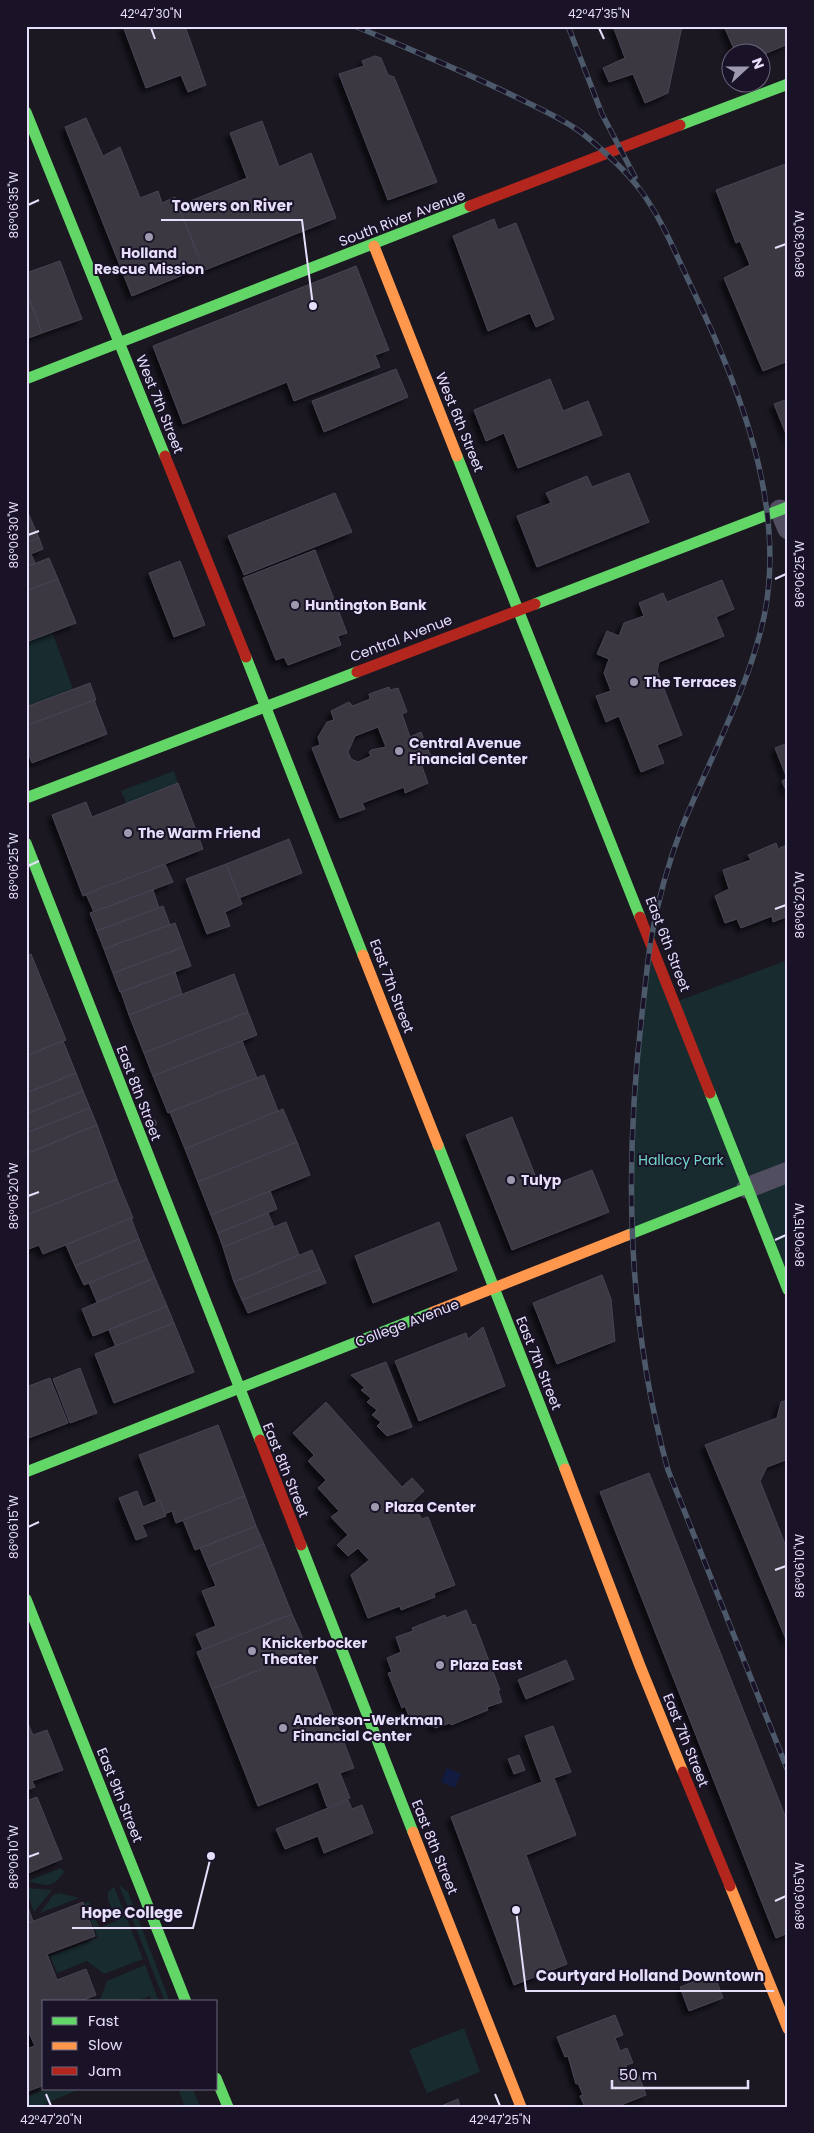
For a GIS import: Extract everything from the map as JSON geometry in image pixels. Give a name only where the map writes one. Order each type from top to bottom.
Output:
[{"type":"main road","name":"South River Avenue","points":[[26,379],[374,246],[662,130],[788,84]]},
{"type":"main road","name":"West 7th Street","points":[[26,112],[266,706]]},
{"type":"main road","name":"West 6th Street","points":[[374,246],[518,610]]},
{"type":"main road","name":"Central Avenue","points":[[26,798],[518,610],[785,516]]},
{"type":"main road","name":"East 6th Street","points":[[518,610],[651,940],[788,1290]]},
{"type":"main road","name":"East 7th Street","points":[[266,706],[640,1666],[788,2029]]},
{"type":"main road","name":"East 8th Street","points":[[26,843],[521,2107]]},
{"type":"main road","name":"College Avenue","points":[[26,1472],[747,1188]]},
{"type":"main road","name":"East 9th Street","points":[[26,1599],[185,2000]]},
{"type":"main road","points":[[218,2083],[228,2107]]},
{"type":"street","name":"College Avenue","points":[[747,1188],[788,1172]]},
{"type":"green space","points":[[52,632],[73,689],[26,707],[26,642]]},
{"type":"green space","points":[[174,771],[178,783],[127,804],[121,791]]},
{"type":"green space","name":"Hallacy Park","points":[[651,947],[745,1189],[632,1235],[632,1156],[637,1057]]},
{"type":"green space","points":[[788,960],[788,1290],[675,1002]]},
{"type":"green space","points":[[61,1868],[64,1872],[52,1884],[45,1885],[28,1881]]},
{"type":"green space","points":[[119,1885],[128,1892],[169,2000],[164,2000]]},
{"type":"green space","points":[[114,1887],[143,1959],[104,1974],[87,1961],[57,1973],[50,1956],[98,1938],[84,1903],[89,1902],[99,1928],[116,1921],[108,1899],[108,1892]]},
{"type":"green space","points":[[26,1888],[52,1890],[34,1912]]},
{"type":"green space","points":[[60,1893],[79,1898],[40,1913],[53,1895]]},
{"type":"green space","points":[[145,1965],[158,2000],[151,2000],[150,1996],[140,2000],[100,2000],[107,1981]]},
{"type":"green space","points":[[464,2028],[480,2072],[427,2093],[409,2050]]},
{"type":"green space","points":[[43,2090],[78,2090],[38,2107],[26,2107],[26,2097]]},
{"type":"green space","points":[[178,2090],[193,2090],[200,2107],[185,2107]]},
{"type":"water","points":[[447,1768],[461,1774],[455,1788],[441,1782]]},
{"type":"building","points":[[123,26],[185,26],[206,85],[188,92],[181,75],[146,88]]},
{"type":"building","points":[[613,26],[682,26],[668,93],[645,103],[633,74],[609,82],[603,68],[625,58]]},
{"type":"building","points":[[724,26],[785,26],[788,44],[772,51],[772,42],[731,42]]},
{"type":"building","points":[[375,56],[381,58],[388,75],[394,77],[437,182],[388,200],[339,74],[364,66],[362,61]]},
{"type":"building","name":"Holland Rescue Mission","points":[[86,118],[103,156],[120,147],[140,198],[158,191],[162,203],[175,197],[202,267],[132,296],[65,127]]},
{"type":"building","points":[[262,121],[279,167],[311,153],[336,218],[205,270],[178,206],[247,178],[230,133]]},
{"type":"building","points":[[788,163],[788,361],[763,371],[724,278],[750,265],[740,241],[736,243],[716,190]]},
{"type":"building","points":[[494,219],[498,230],[516,223],[554,319],[536,327],[530,313],[488,331],[453,236]]},
{"type":"building","points":[[60,261],[82,319],[42,333],[26,290],[26,273]]},
{"type":"building","points":[[356,266],[389,350],[375,355],[380,367],[294,401],[287,382],[183,424],[153,346]]},
{"type":"building","points":[[26,290],[42,333],[26,339]]},
{"type":"building","points":[[396,369],[408,397],[324,432],[312,401]]},
{"type":"building","points":[[550,379],[563,411],[588,401],[602,435],[518,468],[504,433],[486,441],[474,410]]},
{"type":"building","points":[[788,399],[788,439],[774,404]]},
{"type":"building","points":[[629,473],[649,522],[537,567],[517,516],[551,503],[546,493],[587,476],[592,487]]},
{"type":"building","points":[[335,493],[352,532],[244,575],[228,536]]},
{"type":"building","points":[[26,508],[39,538],[26,543]]},
{"type":"building","points":[[39,538],[43,549],[31,554],[35,563],[26,567],[26,543]]},
{"type":"building","name":"Huntington Bank","points":[[315,550],[347,633],[338,636],[341,645],[288,665],[284,657],[276,660],[243,578]]},
{"type":"building","points":[[49,558],[58,579],[26,591],[26,567]]},
{"type":"building","points":[[180,561],[205,625],[174,637],[149,573]]},
{"type":"building","points":[[58,579],[76,623],[26,642],[26,591]]},
{"type":"building","name":"The Terraces","points":[[722,580],[734,609],[716,617],[724,636],[659,662],[657,671],[682,735],[657,745],[664,763],[641,772],[619,716],[606,722],[596,696],[611,691],[604,673],[609,659],[597,654],[607,631],[619,636],[624,623],[644,616],[639,603],[663,593],[667,602]]},
{"type":"building","points":[[90,683],[96,700],[26,726],[26,707]]},
{"type":"building","name":"Central Avenue Financial Center","points":[[389,687],[390,690],[398,688],[407,712],[402,714],[410,737],[421,732],[431,757],[420,761],[428,783],[405,793],[404,787],[362,803],[365,809],[340,818],[312,748],[320,745],[318,737],[327,722],[334,720],[331,711],[349,702],[353,706],[370,699],[369,694]],"holes":[[[378,727],[386,747],[371,750],[369,752],[371,756],[358,762],[351,759],[348,752],[355,736]]]},
{"type":"building","points":[[94,700],[107,734],[32,763],[26,747],[26,726]]},
{"type":"building","points":[[788,743],[788,795],[782,781],[787,778],[775,748]]},
{"type":"building","name":"The Warm Friend","points":[[178,783],[203,849],[83,896],[52,815],[86,802],[92,817]]},
{"type":"building","points":[[289,839],[302,873],[239,898],[226,864]]},
{"type":"building","points":[[776,843],[778,849],[788,844],[788,916],[773,922],[772,916],[741,928],[737,919],[725,923],[715,896],[729,889],[723,870],[751,860],[748,855]]},
{"type":"building","points":[[165,864],[173,882],[94,912],[86,894]]},
{"type":"building","points":[[226,864],[242,904],[225,912],[230,926],[207,934],[186,879]]},
{"type":"building","points":[[153,890],[159,908],[97,931],[90,913]]},
{"type":"building","points":[[163,906],[170,925],[104,949],[97,931]]},
{"type":"building","points":[[175,923],[184,947],[113,973],[104,949]]},
{"type":"building","points":[[184,947],[191,966],[120,992],[113,973]]},
{"type":"building","points":[[31,954],[66,1040],[26,1056],[26,956]]},
{"type":"building","points":[[175,972],[182,994],[129,1015],[121,992]]},
{"type":"building","points":[[234,974],[248,1012],[144,1053],[129,1015]]},
{"type":"building","points":[[248,1012],[257,1035],[153,1076],[144,1053]]},
{"type":"building","points":[[63,1041],[76,1073],[26,1093],[26,1056]]},
{"type":"building","points":[[242,1041],[257,1078],[168,1113],[153,1076]]},
{"type":"building","points":[[76,1073],[83,1091],[26,1114],[26,1093]]},
{"type":"building","points":[[264,1075],[278,1111],[185,1149],[170,1112]]},
{"type":"building","points":[[83,1091],[90,1108],[26,1133],[26,1114]]},
{"type":"building","points":[[90,1108],[97,1125],[30,1152],[26,1144],[26,1133]]},
{"type":"building","points":[[283,1109],[297,1142],[198,1182],[185,1149]]},
{"type":"building","name":"Tulyp","points":[[512,1117],[541,1190],[592,1170],[609,1212],[512,1250],[466,1135]]},
{"type":"building","points":[[153,1119],[157,1123],[153,1127],[149,1123]]},
{"type":"building","points":[[97,1125],[117,1179],[27,1215],[26,1154]]},
{"type":"building","points":[[297,1142],[310,1175],[211,1215],[198,1182]]},
{"type":"building","points":[[117,1179],[133,1218],[43,1254],[39,1245],[26,1250],[27,1215]]},
{"type":"building","points":[[270,1191],[277,1209],[218,1233],[211,1215]]},
{"type":"building","points":[[268,1213],[274,1227],[223,1247],[218,1233]]},
{"type":"building","points":[[131,1218],[139,1239],[75,1266],[66,1245]]},
{"type":"building","points":[[286,1222],[299,1255],[234,1282],[223,1247]]},
{"type":"building","points":[[439,1222],[457,1270],[373,1303],[355,1256]]},
{"type":"building","points":[[139,1239],[147,1259],[84,1285],[75,1266]]},
{"type":"building","points":[[312,1250],[320,1269],[242,1300],[234,1282]]},
{"type":"building","points":[[147,1259],[155,1278],[97,1302],[89,1283]]},
{"type":"building","points":[[320,1269],[326,1283],[248,1313],[242,1300]]},
{"type":"building","points":[[602,1275],[611,1299],[615,1341],[557,1364],[533,1303]]},
{"type":"building","points":[[155,1278],[167,1306],[93,1336],[82,1309]]},
{"type":"building","points":[[167,1306],[174,1323],[116,1347],[109,1330]]},
{"type":"building","points":[[174,1323],[194,1372],[114,1403],[95,1354]]},
{"type":"building","points":[[483,1327],[505,1386],[419,1421],[395,1361],[466,1333],[468,1339]]},
{"type":"building","points":[[386,1362],[412,1427],[387,1436],[377,1426],[381,1422],[372,1415],[377,1410],[367,1402],[371,1398],[361,1390],[365,1388],[351,1375]]},
{"type":"building","points":[[80,1368],[97,1413],[70,1423],[53,1379]]},
{"type":"building","points":[[50,1378],[68,1423],[26,1439],[26,1387]]},
{"type":"building","points":[[788,1400],[788,1459],[767,1467],[760,1481],[785,1544],[788,1543],[788,1644],[705,1445],[777,1418],[781,1402]]},
{"type":"building","name":"Plaza Center","points":[[326,1402],[402,1487],[412,1478],[424,1491],[411,1503],[422,1519],[428,1517],[455,1585],[434,1593],[435,1597],[401,1610],[400,1606],[368,1618],[351,1575],[369,1560],[358,1548],[348,1556],[337,1545],[348,1535],[331,1517],[339,1511],[318,1488],[326,1480],[308,1461],[314,1455],[293,1433]]},
{"type":"building","points":[[218,1425],[245,1496],[176,1523],[172,1511],[162,1515],[139,1455]]},
{"type":"building","points":[[649,1473],[788,1823],[788,1933],[776,1938],[600,1492]]},
{"type":"building","points":[[137,1491],[143,1507],[160,1500],[166,1516],[142,1525],[147,1536],[136,1540],[119,1498]]},
{"type":"building","points":[[245,1496],[256,1526],[195,1550],[183,1520]]},
{"type":"building","points":[[256,1526],[264,1544],[208,1567],[200,1548]]},
{"type":"building","points":[[264,1544],[292,1614],[203,1650],[196,1634],[216,1626],[202,1591],[216,1586],[208,1567]]},
{"type":"building","name":"Plaza East","points":[[466,1610],[472,1625],[475,1624],[500,1690],[498,1691],[502,1702],[487,1707],[488,1710],[451,1725],[450,1723],[435,1728],[430,1717],[412,1724],[405,1706],[402,1708],[388,1673],[392,1672],[387,1658],[401,1652],[396,1637],[413,1631],[412,1628],[445,1615],[446,1618]]},
{"type":"building","name":"Knickerbocker Theater","points":[[292,1614],[308,1650],[212,1689],[197,1652]]},
{"type":"building","name":"Anderson-Werkman Financial Center","points":[[308,1650],[354,1768],[340,1773],[350,1798],[327,1807],[318,1782],[258,1806],[212,1689]]},
{"type":"building","points":[[566,1660],[574,1679],[526,1699],[518,1680]]},
{"type":"building","points":[[26,1719],[33,1735],[47,1730],[63,1770],[32,1781],[35,1787],[26,1790]]},
{"type":"building","points":[[553,1726],[571,1772],[554,1778],[576,1835],[526,1855],[567,1964],[514,1985],[451,1817],[542,1782],[525,1736]]},
{"type":"building","points":[[519,1755],[525,1770],[514,1774],[508,1759]]},
{"type":"building","points":[[37,1797],[62,1859],[26,1874],[26,1801]]},
{"type":"building","points":[[348,1800],[352,1809],[362,1805],[373,1833],[324,1853],[318,1836],[285,1849],[276,1829]]},
{"type":"building","points":[[26,1902],[33,1921],[26,1924]]},
{"type":"building","points":[[83,1902],[95,1936],[47,1954],[57,1980],[86,1969],[96,1995],[84,2000],[42,2000],[42,2086],[26,2092],[26,2049],[35,2046],[26,2026],[26,1924]]},
{"type":"building","points":[[714,1974],[723,1998],[689,2011],[680,1987]]},
{"type":"building","points":[[615,2015],[623,2035],[615,2038],[620,2051],[627,2048],[633,2063],[626,2065],[630,2076],[638,2073],[646,2095],[616,2107],[585,2107],[580,2096],[583,2095],[578,2083],[576,2084],[568,2056],[565,2057],[557,2037]]},
{"type":"building","points":[[458,2099],[460,2107],[439,2107]]},
{"type":"railway","points":[[355,26],[476,78],[558,118],[582,133],[621,167],[649,202],[675,251],[726,365],[742,406],[754,448],[764,490],[769,533],[769,575],[764,617],[748,671],[728,724],[677,840],[654,926],[647,968],[636,1071],[632,1186],[633,1244],[644,1358],[654,1414],[668,1470],[788,1771]]},
{"type":"railway","points":[[568,26],[602,114],[635,177]]},
{"type":"traffic: fast","points":[[680,125],[788,84]]},
{"type":"traffic: fast","points":[[26,112],[165,456]]},
{"type":"traffic: fast","points":[[26,379],[470,206]]},
{"type":"traffic: fast","points":[[457,456],[640,917]]},
{"type":"traffic: fast","points":[[535,604],[788,507]]},
{"type":"traffic: fast","points":[[246,657],[363,955]]},
{"type":"traffic: fast","points":[[26,798],[357,672]]},
{"type":"traffic: fast","points":[[26,843],[260,1440]]},
{"type":"traffic: fast","points":[[710,1093],[788,1290]]},
{"type":"traffic: fast","points":[[438,1145],[565,1469]]},
{"type":"traffic: fast","points":[[628,1235],[747,1188]]},
{"type":"traffic: fast","points":[[26,1472],[433,1312]]},
{"type":"traffic: fast","points":[[301,1545],[413,1832]]},
{"type":"traffic: fast","points":[[26,1599],[185,2000]]},
{"type":"traffic: fast","points":[[218,2083],[228,2107]]},
{"type":"traffic: slow","points":[[374,246],[457,456]]},
{"type":"traffic: slow","points":[[363,955],[438,1145]]},
{"type":"traffic: slow","points":[[433,1312],[628,1235]]},
{"type":"traffic: slow","points":[[565,1469],[640,1666],[683,1772]]},
{"type":"traffic: slow","points":[[413,1832],[521,2107]]},
{"type":"traffic: slow","points":[[730,1886],[788,2029]]},
{"type":"traffic: jam","points":[[470,206],[680,125]]},
{"type":"traffic: jam","points":[[165,456],[246,657]]},
{"type":"traffic: jam","points":[[357,672],[535,604]]},
{"type":"traffic: jam","points":[[640,917],[710,1093]]},
{"type":"traffic: jam","points":[[260,1440],[301,1545]]},
{"type":"traffic: jam","points":[[683,1772],[730,1886]]},
{"type":"place","name":"Holland Rescue Mission","points":[[149,237]]},
{"type":"place","name":"Towers on River","points":[[313,306]]},
{"type":"place","name":"Huntington Bank","points":[[295,605]]},
{"type":"place","name":"The Terraces","points":[[634,682]]},
{"type":"place","name":"Central Avenue Financial Center","points":[[399,751]]},
{"type":"place","name":"The Warm Friend","points":[[128,833]]},
{"type":"place","name":"Tulyp","points":[[511,1180]]},
{"type":"place","name":"Plaza Center","points":[[375,1507]]},
{"type":"place","name":"Knickerbocker Theater","points":[[252,1651]]},
{"type":"place","name":"Plaza East","points":[[440,1665]]},
{"type":"place","name":"Anderson-Werkman Financial Center","points":[[283,1728]]},
{"type":"place","name":"Hope College","points":[[211,1856]]},
{"type":"place","name":"Courtyard Holland Downtown","points":[[516,1910]]}]
